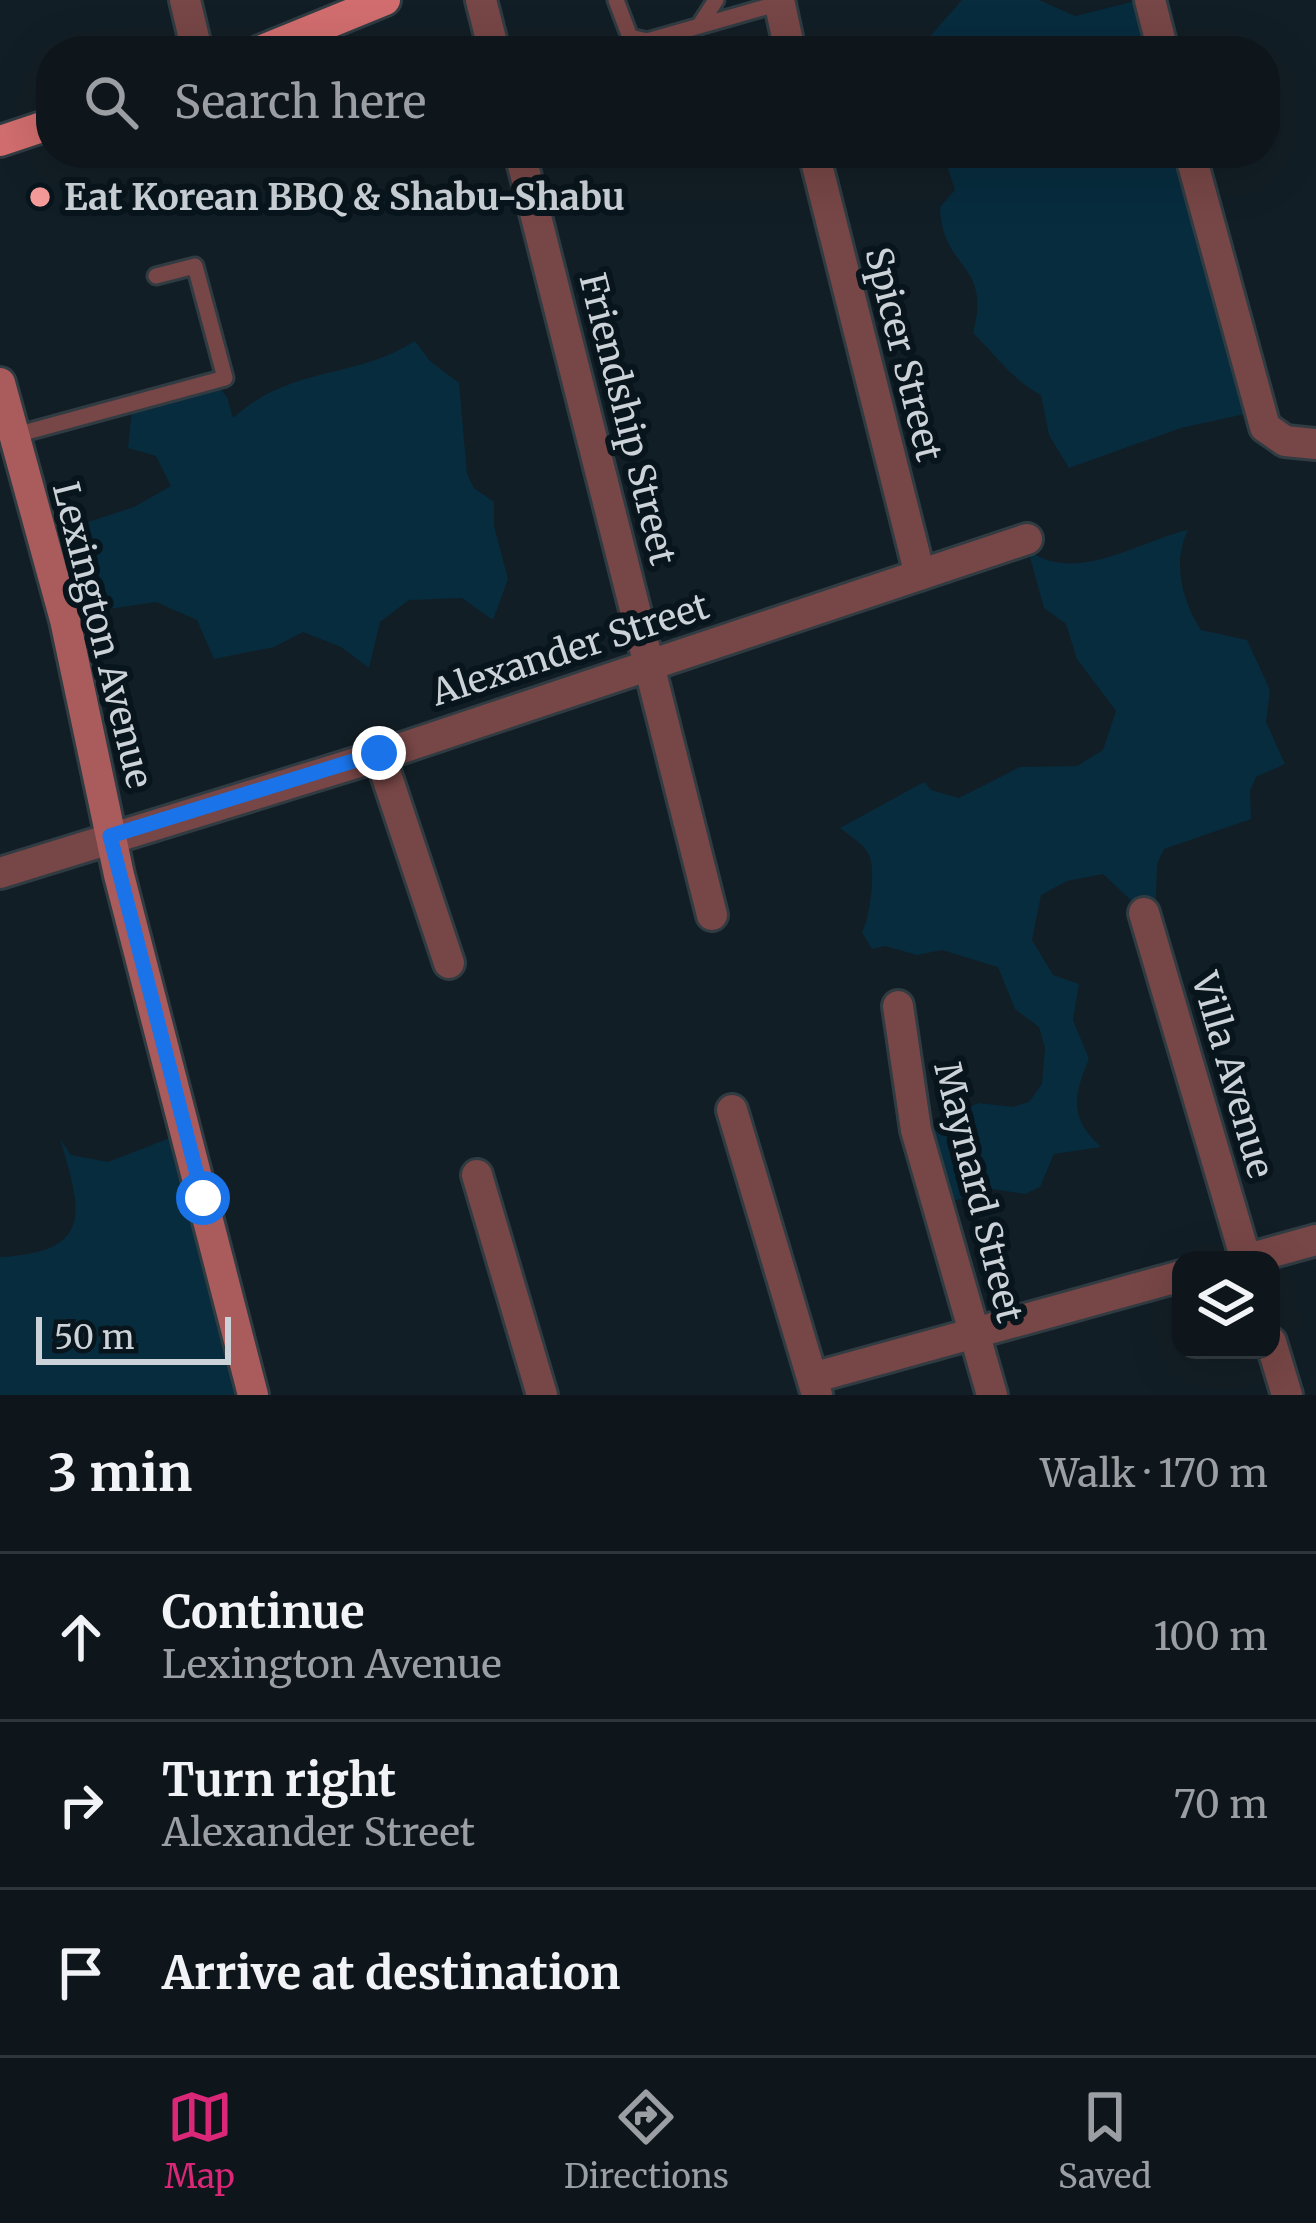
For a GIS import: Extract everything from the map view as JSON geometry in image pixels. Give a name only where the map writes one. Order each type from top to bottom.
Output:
[{"type":"main road","points":[[297,36],[385,0]]},
{"type":"main road","points":[[0,141],[36,129]]},
{"type":"street","points":[[185,0],[193,36]]},
{"type":"street","points":[[481,0],[490,36]]},
{"type":"street","points":[[1150,0],[1159,36]]},
{"type":"street","points":[[779,2],[787,36]]},
{"type":"street","name":"Friendship Street","points":[[524,168],[712,915]]},
{"type":"street","name":"Spicer Street","points":[[818,168],[920,575]]},
{"type":"street","points":[[1194,168],[1265,427],[1285,441],[1316,444]]},
{"type":"street","name":"Lexington Avenue","points":[[0,383],[6,438],[82,688],[110,836],[254,1395]]},
{"type":"street","name":"Alexander Street","points":[[0,873],[651,665],[1027,538]]},
{"type":"street","points":[[379,753],[449,963]]},
{"type":"street","name":"Villa Avenue","points":[[1144,913],[1243,1251]]},
{"type":"street","name":"Maynard Street","points":[[898,1006],[916,1130],[992,1395]]},
{"type":"street","points":[[732,1110],[814,1386],[1172,1279]]},
{"type":"street","points":[[477,1175],[542,1395]]},
{"type":"street","points":[[1278,1251],[1316,1240]]},
{"type":"street","points":[[1276,1359],[1287,1395]]},
{"type":"lane","points":[[616,0],[630,36]]},
{"type":"lane","points":[[699,25],[716,0]]},
{"type":"lane","points":[[663,36],[779,2]]},
{"type":"lane","points":[[6,438],[225,378],[195,266],[156,276]]},
{"type":"shaded area","points":[[962,0],[1039,0],[1075,16],[1140,0],[1151,36],[930,36]]},
{"type":"shaded area","points":[[948,168],[1186,168],[1248,409],[1245,414],[1181,428],[1069,468],[1049,435],[1041,395],[1013,375],[973,333],[976,292],[949,244],[940,207],[955,190]]},
{"type":"shaded area","points":[[415,341],[430,361],[459,383],[467,474],[474,488],[494,502],[494,526],[508,579],[493,620],[462,598],[409,600],[380,622],[369,668],[341,647],[303,632],[274,647],[214,659],[197,620],[156,602],[69,615],[42,537],[134,507],[171,486],[156,456],[128,448],[133,399],[212,379],[227,397],[233,418],[277,389],[369,362]]},
{"type":"shaded area","points":[[1188,530],[1180,568],[1189,607],[1201,630],[1247,640],[1270,690],[1266,722],[1285,764],[1256,777],[1250,791],[1251,819],[1164,849],[1157,864],[1155,923],[1103,874],[1067,881],[1041,895],[1032,940],[1053,975],[1079,984],[1073,1020],[1089,1059],[1077,1106],[1083,1126],[1101,1147],[1054,1154],[1040,1187],[1025,1194],[993,1189],[943,1204],[916,1130],[979,1103],[1013,1107],[1029,1102],[1042,1084],[1045,1048],[1039,1027],[1015,1009],[998,967],[942,950],[917,955],[885,946],[872,949],[862,932],[871,894],[871,862],[864,847],[840,828],[924,782],[931,790],[959,798],[1020,767],[1077,766],[1103,750],[1116,711],[1077,659],[1066,624],[1044,608],[1028,550],[1047,560],[1086,562]]},
{"type":"shaded area","points":[[180,1134],[253,1395],[0,1395],[0,1257],[52,1247],[74,1224],[73,1188],[60,1139],[71,1155],[108,1162]]},
{"type":"place","name":"Eat Korean BBQ & Shabu-Shabu","points":[[40,197]]},
{"type":"route","points":[[203,1198],[171,1088],[110,836],[379,753]]}]
